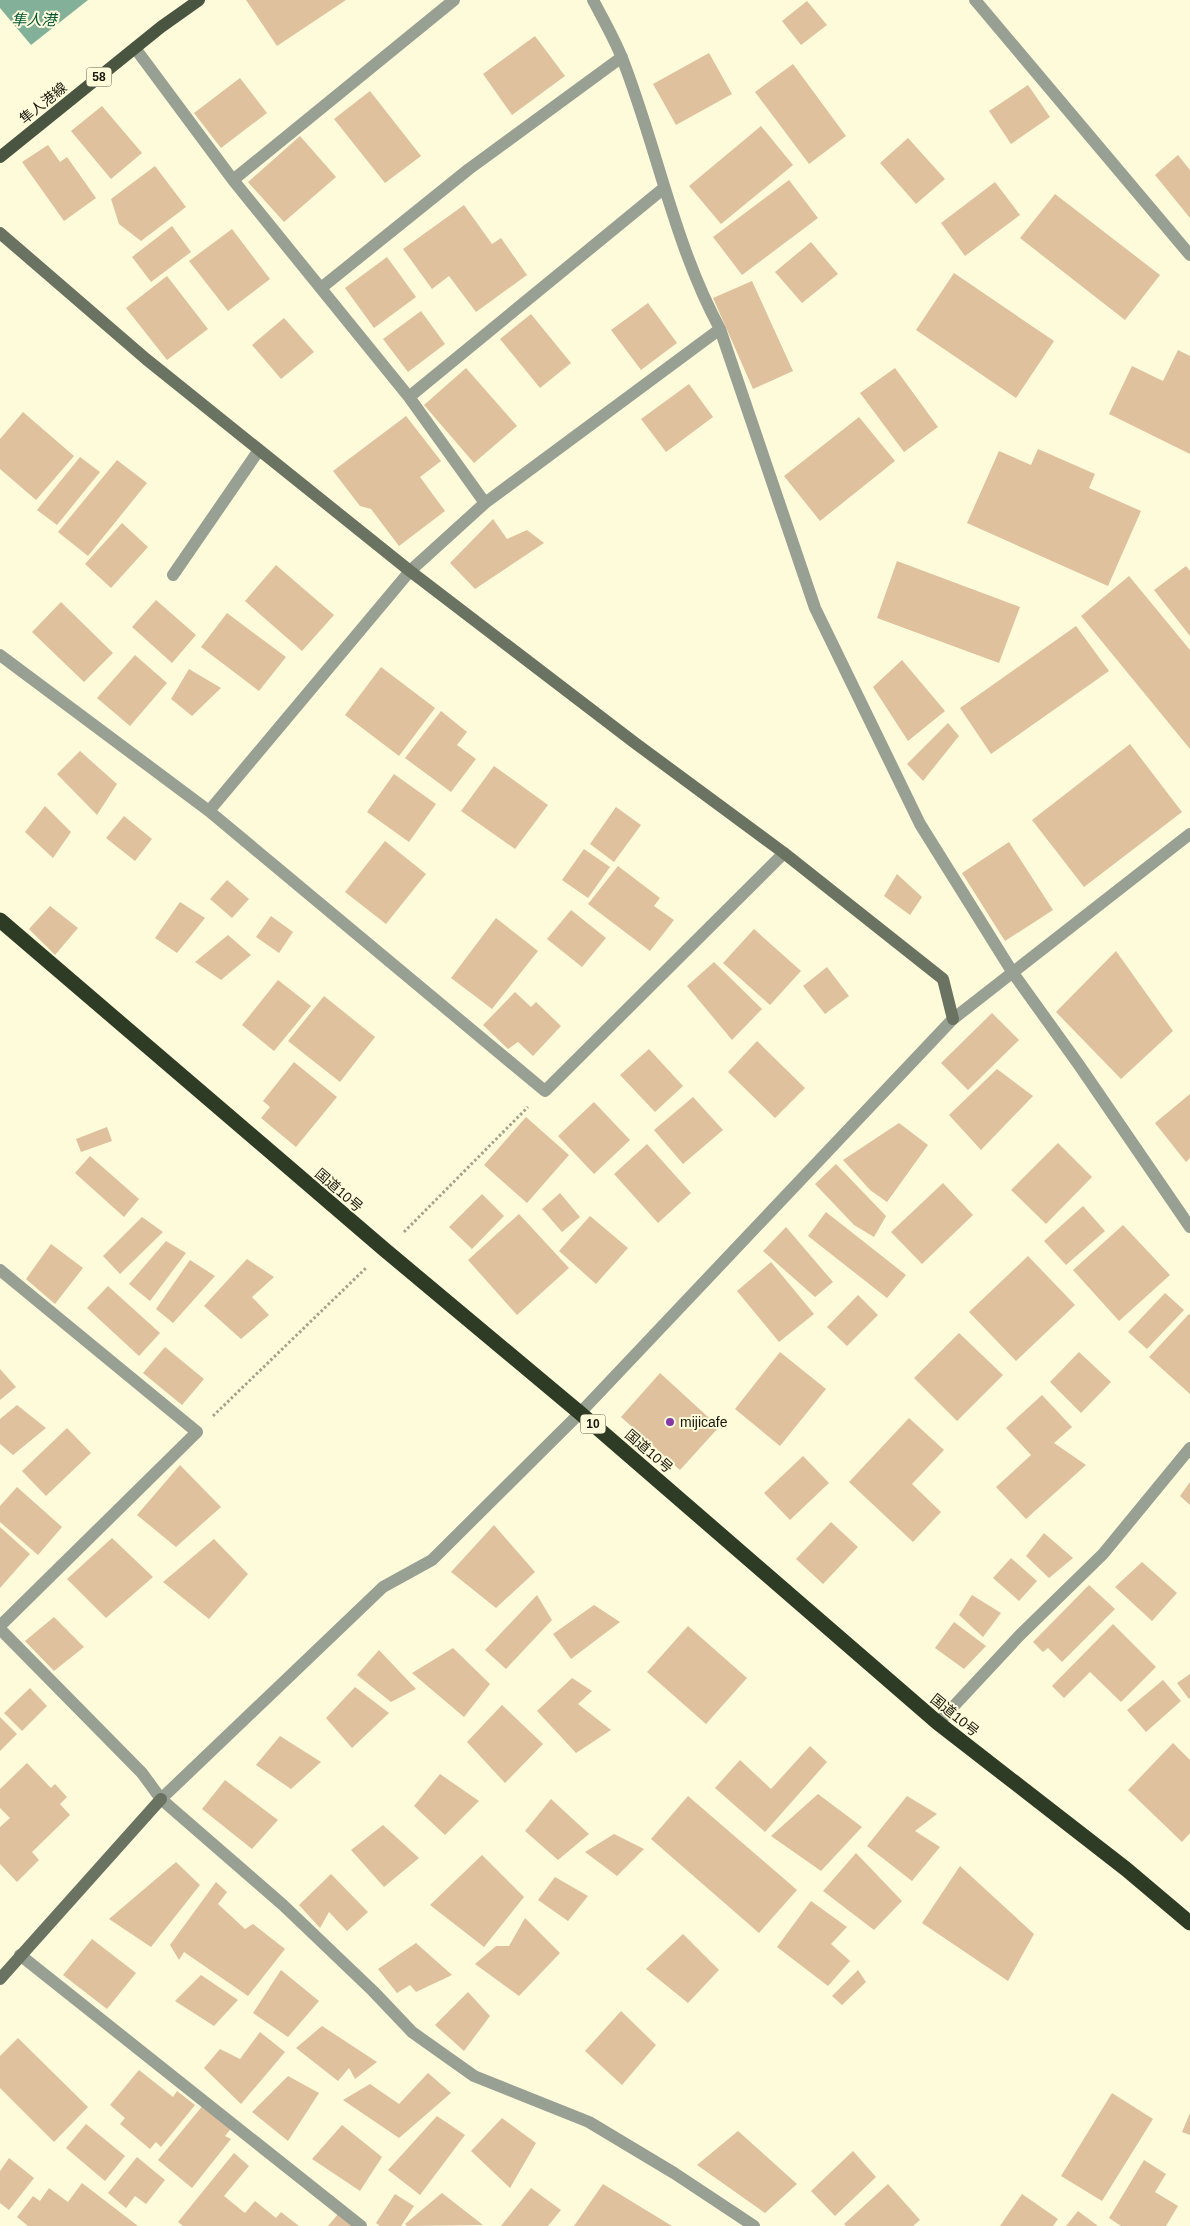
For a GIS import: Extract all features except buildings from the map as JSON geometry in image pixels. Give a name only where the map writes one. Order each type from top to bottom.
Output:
[{"type":"highway","name":"国道10号","points":[[0,920],[385,1250],[580,1413],[938,1723],[1126,1870],[1190,1923]]},
{"type":"main road","name":"隼人港線","points":[[0,157],[135,48],[199,0]]},
{"type":"street","points":[[234,180],[454,0]]},
{"type":"street","points":[[593,0],[622,57],[664,188],[704,299],[720,329],[815,608],[920,824],[1013,973],[1079,1065],[1190,1227]]},
{"type":"street","points":[[975,0],[1190,255]]},
{"type":"street","points":[[135,48],[234,180],[409,397],[485,503]]},
{"type":"street","points":[[321,288],[469,169],[622,57]]},
{"type":"street","points":[[409,397],[664,188]]},
{"type":"street","points":[[0,233],[146,359],[410,571],[635,743],[784,853],[943,979],[953,1019]]},
{"type":"street","points":[[209,811],[410,571],[485,503],[720,329]]},
{"type":"street","points":[[172,575],[259,450]]},
{"type":"street","points":[[0,655],[209,811],[545,1091],[784,853]]},
{"type":"street","points":[[0,1979],[20,1954],[161,1799],[383,1588],[432,1560],[580,1413],[953,1019],[1190,834]]},
{"type":"street","points":[[0,1270],[197,1432],[0,1628],[142,1773],[161,1799],[282,1905],[373,1991],[412,2032],[474,2076],[589,2122],[674,2173],[754,2226]]},
{"type":"street","points":[[938,1723],[1019,1636],[1103,1554],[1190,1448]]},
{"type":"street","points":[[20,1954],[361,2226]]},
{"type":"path","points":[[197,1432],[385,1250],[545,1091]]},
{"type":"water","name":"隼人港","points":[[0,0],[88,0],[31,45],[0,8]]},
{"type":"place","name":"mijicafe","points":[[670,1422]]}]
